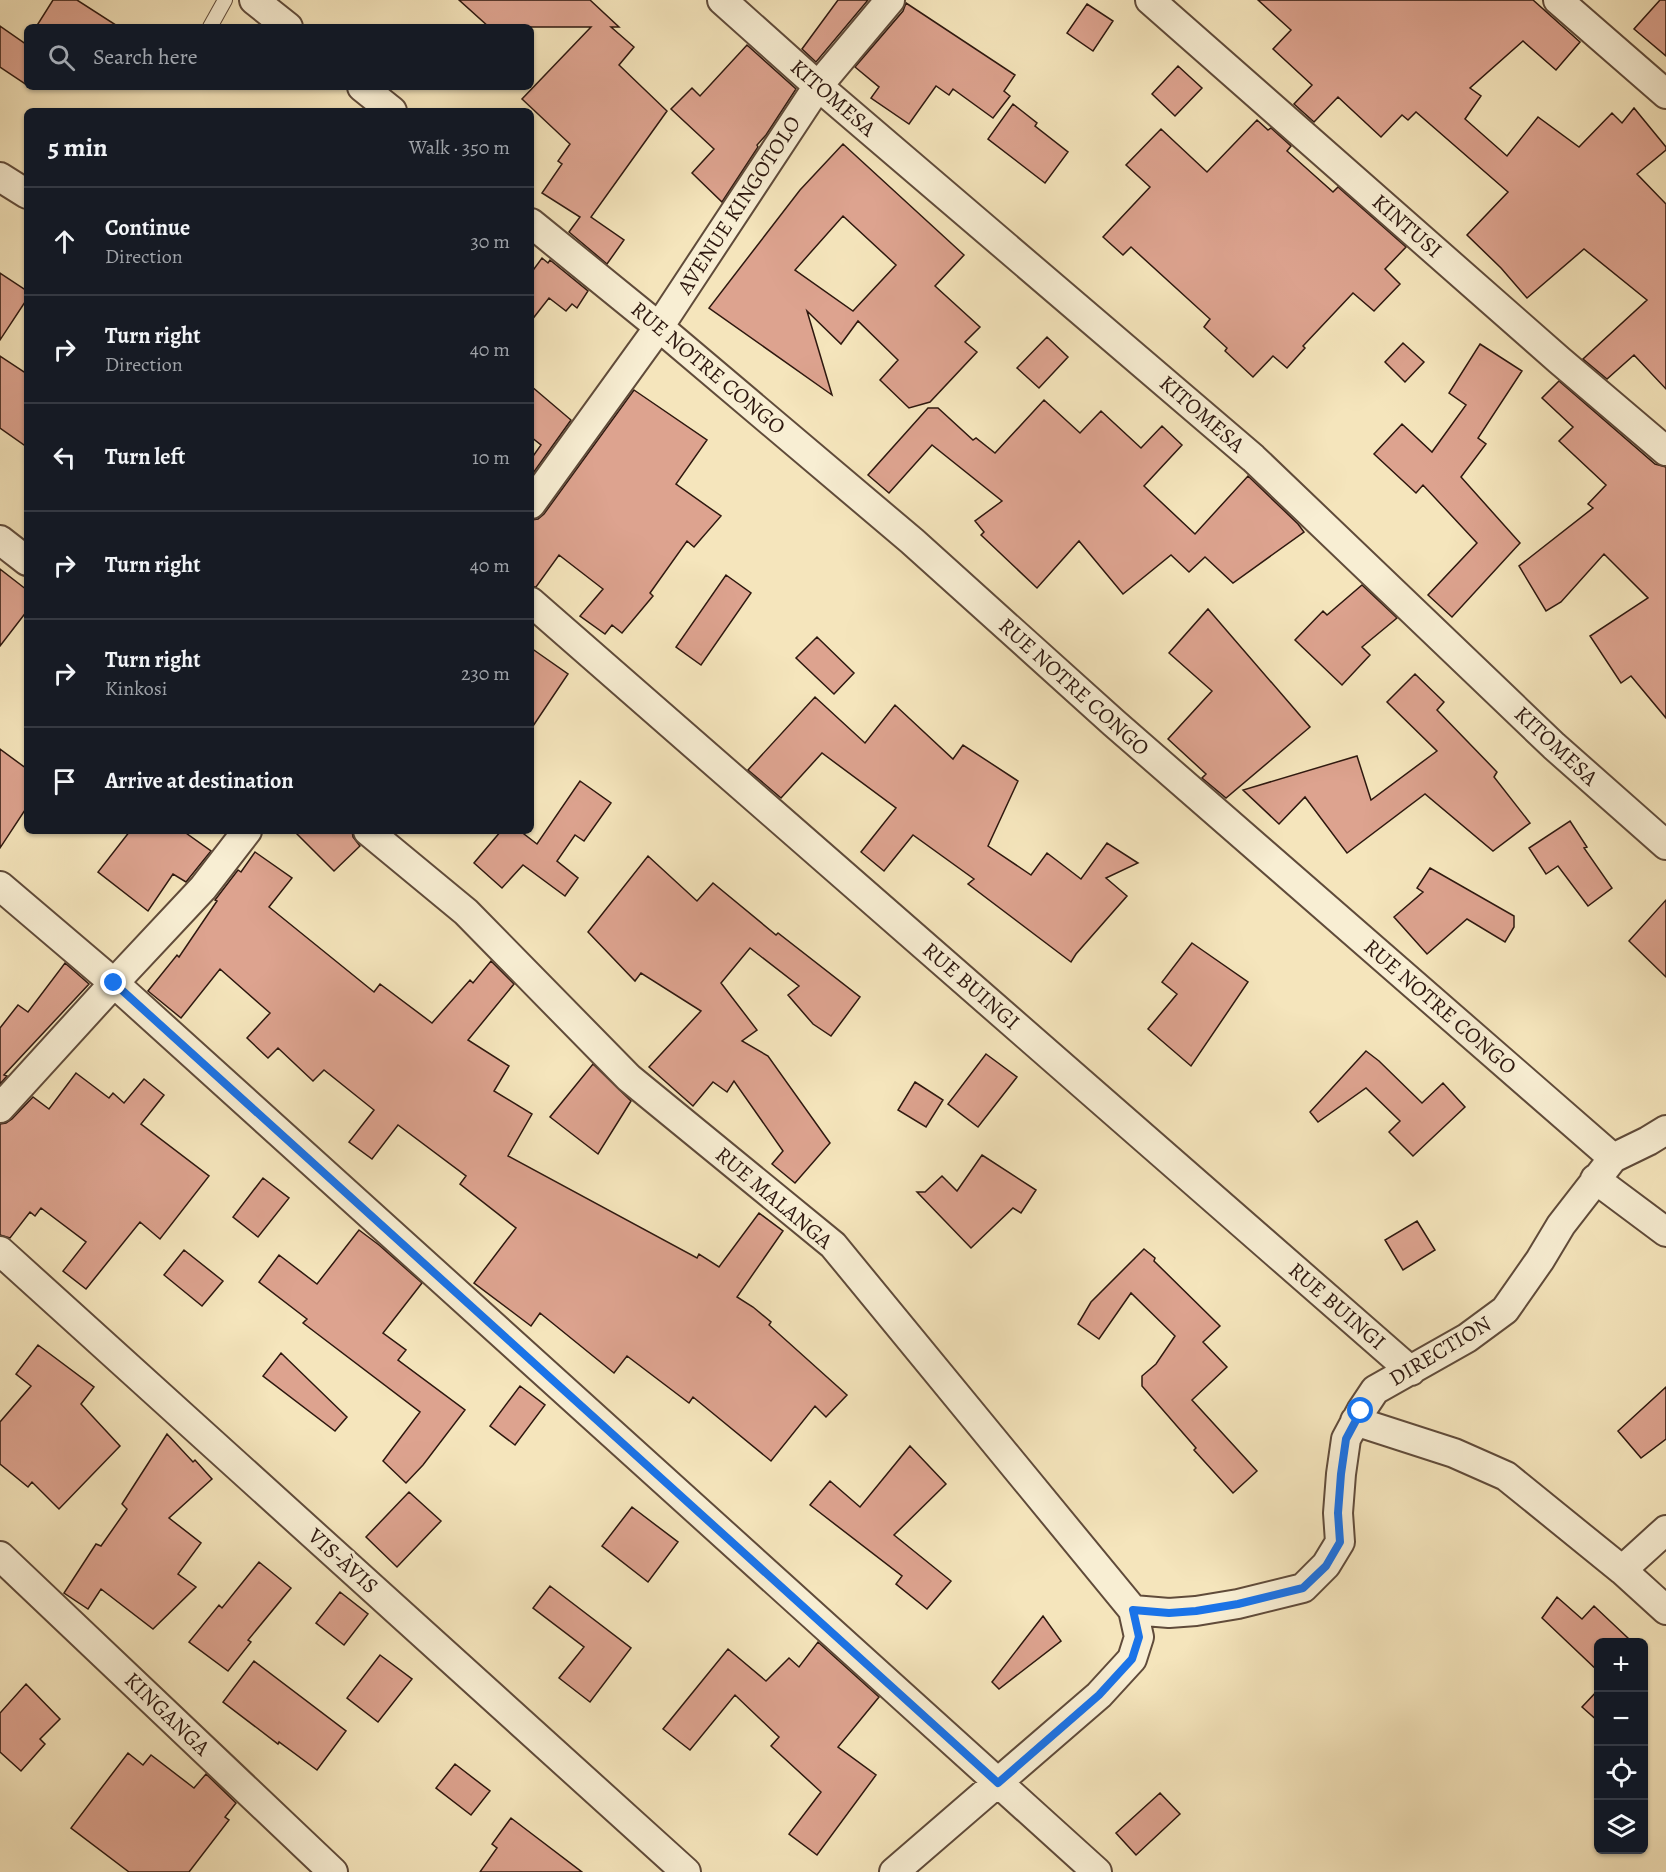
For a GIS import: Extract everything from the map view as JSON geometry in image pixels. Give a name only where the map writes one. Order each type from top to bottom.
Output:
[{"type":"street","points":[[254,0],[284,24]]},
{"type":"street","name":"KITOMESA","points":[[722,0],[818,86],[1252,458],[1554,746],[1666,845]]},
{"type":"street","name":"AVENUE KINGOTOLO","points":[[534,500],[660,327],[818,86],[890,0]]},
{"type":"street","name":"KINTUSI","points":[[1150,0],[1559,360],[1666,451]]},
{"type":"street","points":[[1558,0],[1666,94]]},
{"type":"street","points":[[366,90],[388,108]]},
{"type":"street","points":[[0,177],[24,192]]},
{"type":"street","name":"RUE NOTRE CONGO","points":[[534,225],[660,327],[912,541],[1604,1168],[1666,1232]]},
{"type":"street","points":[[0,540],[24,559]]},
{"type":"street","name":"RUE BUINGI","points":[[534,605],[1411,1371]]},
{"type":"street","points":[[0,1108],[203,888],[245,834]]},
{"type":"street","name":"RUE MALANGA","points":[[372,834],[466,912],[629,1078],[833,1245],[1133,1610]]},
{"type":"street","points":[[0,886],[114,983],[1096,1872]]},
{"type":"street","name":"DIRECTION","points":[[1133,1610],[1169,1613],[1196,1611],[1238,1604],[1303,1588],[1326,1566],[1340,1542],[1338,1513],[1346,1439],[1375,1390],[1467,1338],[1505,1310],[1562,1225],[1604,1168],[1666,1130]]},
{"type":"street","name":"VIS-ÀVIS","points":[[0,1251],[686,1872]]},
{"type":"street","points":[[1356,1421],[1454,1453],[1506,1476],[1622,1570],[1666,1610]]},
{"type":"street","points":[[1622,1570],[1666,1530]]},
{"type":"street","name":"KINGANGA","points":[[0,1556],[333,1872]]},
{"type":"street","points":[[894,1872],[1099,1695],[1132,1659],[1139,1637],[1133,1610]]},
{"type":"lane","points":[[212,24],[225,0]]},
{"type":"building","points":[[53,0],[77,0],[114,24],[38,24]]},
{"type":"building","points":[[459,0],[590,0],[619,27],[611,27],[634,47],[619,65],[667,111],[591,217],[624,240],[607,264],[569,232],[580,217],[542,193],[562,164],[558,161],[570,144],[522,99],[531,90],[534,90],[534,86],[591,27],[486,24]]},
{"type":"building","points":[[838,0],[868,0],[816,62],[802,49]]},
{"type":"building","points":[[1258,0],[1533,0],[1580,42],[1556,70],[1523,41],[1470,88],[1481,96],[1465,119],[1507,156],[1538,117],[1579,147],[1612,113],[1622,123],[1634,108],[1666,147],[1666,150],[1637,174],[1666,204],[1666,389],[1634,355],[1607,379],[1583,359],[1647,300],[1584,249],[1527,298],[1501,268],[1467,235],[1508,192],[1416,112],[1408,120],[1402,115],[1381,137],[1338,97],[1314,122],[1294,104],[1312,85],[1273,49],[1291,30]]},
{"type":"building","points":[[1660,0],[1666,0],[1666,56],[1634,29]]},
{"type":"building","points":[[906,3],[1015,75],[1004,91],[1010,96],[993,118],[953,89],[949,95],[936,86],[909,124],[871,98],[879,87],[855,67],[903,11]]},
{"type":"building","points":[[1087,4],[1113,21],[1093,51],[1067,33]]},
{"type":"building","points":[[0,26],[24,43],[24,83],[0,67]]},
{"type":"building","points":[[747,45],[796,89],[757,145],[758,147],[722,202],[692,173],[714,149],[671,109],[692,88],[700,96]]},
{"type":"building","points":[[1178,66],[1202,88],[1175,116],[1152,94]]},
{"type":"building","points":[[1013,104],[1037,123],[1035,126],[1068,152],[1045,183],[988,139]]},
{"type":"building","points":[[1257,120],[1268,130],[1271,128],[1291,146],[1287,151],[1333,192],[1338,187],[1406,247],[1385,269],[1400,284],[1374,311],[1353,293],[1303,346],[1305,348],[1287,368],[1273,356],[1253,377],[1204,327],[1210,319],[1131,247],[1123,255],[1103,237],[1150,187],[1126,165],[1161,129],[1207,172]]},
{"type":"building","points":[[843,144],[964,255],[935,286],[980,327],[965,342],[977,352],[930,402],[909,408],[880,380],[898,360],[858,321],[841,344],[807,311],[832,395],[709,308],[800,190]],"holes":[[[843,216],[896,265],[853,311],[795,270]]]},
{"type":"building","points":[[542,258],[548,263],[550,260],[588,291],[577,308],[572,304],[566,311],[549,298],[534,317],[534,269]]},
{"type":"building","points":[[0,273],[24,289],[24,304],[0,340]]},
{"type":"building","points":[[1047,337],[1068,357],[1039,388],[1017,368]]},
{"type":"building","points":[[1403,343],[1424,362],[1405,382],[1385,362]]},
{"type":"building","points":[[1480,344],[1522,371],[1478,438],[1486,444],[1461,477],[1520,543],[1452,617],[1428,595],[1477,543],[1423,485],[1416,493],[1374,454],[1402,424],[1432,452],[1466,405],[1449,393]]},
{"type":"building","points":[[0,356],[24,372],[24,445],[0,428]]},
{"type":"building","points":[[1559,381],[1655,464],[1666,467],[1666,718],[1631,676],[1621,683],[1590,636],[1648,598],[1604,554],[1561,602],[1546,611],[1519,566],[1593,508],[1588,504],[1606,485],[1559,441],[1573,427],[1542,398]]},
{"type":"building","points":[[534,389],[571,420],[534,472],[534,455],[541,445],[534,439]]},
{"type":"building","points":[[634,390],[707,440],[676,484],[721,516],[694,547],[687,541],[650,593],[653,596],[622,633],[612,625],[605,634],[580,616],[603,589],[559,555],[536,587],[534,587],[534,520],[544,514]]},
{"type":"building","points":[[1044,400],[1080,433],[1101,411],[1141,448],[1162,426],[1182,445],[1144,486],[1195,534],[1248,476],[1304,532],[1233,583],[1205,557],[1189,572],[1171,555],[1123,594],[1079,541],[1037,588],[981,535],[984,532],[975,521],[1002,501],[932,445],[889,493],[868,475],[928,408],[938,408],[973,440],[976,438],[995,453]]},
{"type":"building","points":[[0,569],[24,588],[24,615],[0,646]]},
{"type":"building","points":[[726,575],[751,593],[701,665],[676,647]]},
{"type":"building","points":[[1362,585],[1397,618],[1362,647],[1370,655],[1342,685],[1295,640],[1323,611],[1327,615]]},
{"type":"building","points":[[1208,609],[1310,727],[1226,798],[1202,778],[1206,774],[1168,739],[1212,691],[1169,653]]},
{"type":"building","points":[[817,637],[854,673],[834,694],[796,658]]},
{"type":"building","points":[[534,650],[568,674],[534,725]]},
{"type":"building","points":[[1415,674],[1444,702],[1437,710],[1497,772],[1494,777],[1530,823],[1493,851],[1425,794],[1347,853],[1305,797],[1279,824],[1243,790],[1357,756],[1371,800],[1437,751],[1387,702]]},
{"type":"building","points":[[815,697],[865,743],[895,705],[953,759],[963,745],[1018,781],[988,846],[1031,875],[1047,853],[1081,879],[1107,843],[1138,863],[1106,878],[1127,896],[1071,962],[968,884],[974,879],[913,835],[884,871],[861,852],[896,808],[822,753],[781,798],[748,770]]},
{"type":"building","points":[[0,749],[24,767],[24,812],[0,848]]},
{"type":"building","points":[[580,781],[611,803],[584,841],[575,835],[557,861],[578,878],[565,896],[523,865],[502,888],[474,863],[498,834],[524,834],[537,844]]},
{"type":"building","points":[[1570,821],[1587,847],[1584,848],[1612,888],[1588,906],[1558,866],[1546,874],[1529,848]]},
{"type":"building","points":[[128,834],[187,834],[211,851],[186,882],[173,874],[148,911],[98,872]]},
{"type":"building","points":[[297,834],[352,834],[360,846],[334,871]]},
{"type":"building","points":[[255,852],[292,878],[269,907],[374,992],[380,984],[432,1023],[470,980],[473,983],[491,961],[514,984],[468,1040],[509,1066],[494,1091],[532,1114],[508,1156],[697,1258],[699,1254],[719,1267],[759,1213],[783,1231],[737,1297],[771,1322],[769,1325],[847,1395],[826,1417],[815,1406],[771,1461],[693,1397],[689,1403],[627,1356],[614,1373],[540,1313],[531,1326],[474,1283],[516,1228],[460,1184],[466,1176],[398,1125],[372,1159],[349,1142],[374,1110],[324,1070],[313,1081],[278,1048],[268,1058],[247,1038],[270,1013],[220,969],[181,1018],[148,991],[177,955],[179,957],[217,901],[215,900],[238,870],[241,872]]},
{"type":"building","points":[[648,856],[697,901],[713,883],[776,935],[778,933],[860,997],[831,1036],[813,1024],[788,995],[799,986],[750,948],[721,983],[757,1030],[742,1041],[768,1056],[830,1143],[795,1183],[772,1164],[783,1151],[734,1081],[727,1092],[713,1082],[693,1106],[649,1067],[701,1011],[641,973],[635,981],[588,932]]},
{"type":"building","points":[[1430,868],[1514,916],[1514,927],[1505,942],[1467,919],[1427,954],[1394,917],[1423,892],[1417,888]]},
{"type":"building","points":[[1666,900],[1666,977],[1629,941]]},
{"type":"building","points":[[1192,943],[1248,982],[1191,1066],[1148,1029],[1177,994],[1162,982]]},
{"type":"building","points":[[65,963],[89,984],[4,1075],[7,1076],[0,1084],[0,1028],[18,1005],[28,1012]]},
{"type":"building","points":[[1366,1051],[1422,1103],[1443,1083],[1465,1107],[1413,1156],[1389,1132],[1400,1121],[1366,1088],[1318,1122],[1310,1112]]},
{"type":"building","points":[[986,1054],[1017,1077],[978,1127],[948,1104]]},
{"type":"building","points":[[593,1064],[631,1101],[598,1154],[550,1117]]},
{"type":"building","points":[[76,1073],[109,1098],[113,1093],[124,1103],[144,1079],[164,1095],[141,1124],[209,1176],[160,1239],[140,1222],[86,1289],[63,1271],[86,1242],[41,1208],[35,1216],[30,1212],[10,1238],[0,1235],[0,1124],[12,1119],[33,1097],[49,1109]]},
{"type":"building","points":[[915,1082],[943,1100],[926,1127],[898,1110]]},
{"type":"building","points":[[982,1155],[1036,1190],[1021,1213],[1013,1208],[971,1248],[917,1192],[925,1192],[942,1176],[957,1191]]},
{"type":"building","points":[[263,1178],[289,1198],[258,1237],[233,1217]]},
{"type":"building","points":[[1417,1221],[1435,1250],[1403,1270],[1385,1240]]},
{"type":"building","points":[[359,1230],[422,1283],[383,1333],[406,1350],[398,1360],[465,1410],[423,1465],[406,1483],[383,1461],[420,1412],[303,1323],[307,1319],[259,1282],[279,1255],[317,1284]]},
{"type":"building","points":[[1144,1249],[1220,1326],[1203,1342],[1227,1367],[1192,1400],[1257,1471],[1233,1493],[1194,1450],[1196,1448],[1142,1386],[1142,1376],[1156,1364],[1175,1336],[1131,1293],[1099,1339],[1078,1324],[1091,1302]]},
{"type":"building","points":[[184,1250],[223,1281],[202,1306],[164,1275]]},
{"type":"building","points":[[38,1345],[94,1387],[81,1404],[120,1446],[59,1509],[32,1482],[28,1487],[0,1464],[0,1422],[31,1386],[16,1374]]},
{"type":"building","points":[[281,1353],[347,1417],[335,1431],[263,1376]]},
{"type":"building","points":[[520,1386],[545,1405],[515,1445],[490,1426]]},
{"type":"building","points":[[1666,1387],[1666,1439],[1641,1458],[1618,1431]]},
{"type":"building","points":[[167,1434],[212,1479],[169,1518],[201,1543],[178,1574],[196,1587],[153,1629],[101,1589],[88,1609],[64,1593],[96,1544],[101,1546],[127,1509],[122,1504]]},
{"type":"building","points":[[910,1446],[946,1484],[894,1535],[951,1581],[927,1609],[896,1584],[902,1576],[810,1505],[830,1481],[860,1507]]},
{"type":"building","points":[[409,1492],[441,1521],[397,1567],[366,1537]]},
{"type":"building","points":[[632,1507],[678,1542],[648,1582],[602,1546]]},
{"type":"building","points":[[259,1562],[291,1588],[248,1640],[251,1642],[228,1671],[189,1642],[219,1605],[222,1608]]},
{"type":"building","points":[[550,1586],[631,1648],[590,1702],[559,1678],[584,1647],[533,1608]]},
{"type":"building","points":[[340,1592],[368,1614],[344,1645],[316,1623]]},
{"type":"building","points":[[1557,1597],[1582,1619],[1594,1606],[1628,1638],[1594,1638],[1594,1667],[1542,1618]]},
{"type":"building","points":[[1043,1616],[1061,1641],[999,1689],[992,1682]]},
{"type":"building","points":[[818,1642],[879,1697],[838,1747],[876,1775],[817,1855],[789,1834],[821,1792],[771,1746],[779,1737],[735,1695],[690,1750],[663,1729],[728,1649],[766,1681],[789,1658],[799,1667]]},
{"type":"building","points":[[380,1655],[412,1679],[378,1722],[347,1698]]},
{"type":"building","points":[[254,1661],[346,1731],[317,1770],[223,1702]]},
{"type":"building","points":[[26,1684],[60,1719],[40,1739],[45,1744],[21,1771],[0,1752],[0,1713]]},
{"type":"building","points":[[1594,1694],[1594,1718],[1582,1707]]},
{"type":"building","points":[[128,1753],[143,1765],[151,1755],[194,1788],[206,1774],[236,1803],[225,1817],[229,1820],[189,1872],[129,1872],[71,1828]]},
{"type":"building","points":[[455,1764],[490,1791],[471,1815],[436,1788]]},
{"type":"building","points":[[1160,1793],[1180,1814],[1136,1855],[1116,1833]]},
{"type":"building","points":[[511,1818],[582,1872],[480,1872],[497,1848],[492,1844]]},
{"type":"route","points":[[114,983],[998,1783],[1099,1695],[1132,1659],[1139,1637],[1133,1610],[1169,1613],[1196,1611],[1274,1596],[1303,1588],[1326,1566],[1340,1542],[1338,1513],[1346,1439],[1361,1411]]}]
